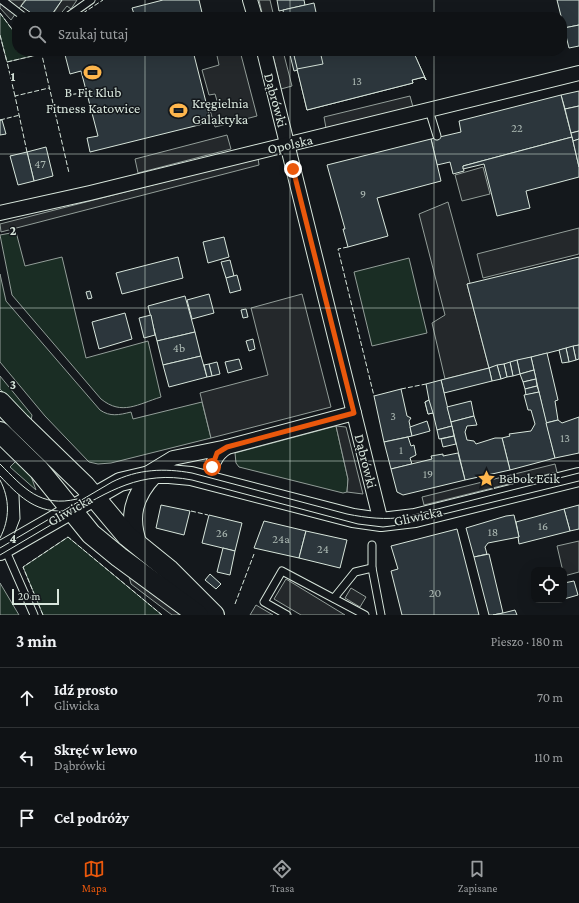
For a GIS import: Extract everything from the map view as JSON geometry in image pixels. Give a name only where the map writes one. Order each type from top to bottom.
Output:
[{"type":"main road","points":[[0,402],[94,496],[119,527],[138,545],[169,570],[214,615]]},
{"type":"main road","points":[[0,432],[39,470],[91,534],[118,557],[198,615]]},
{"type":"street","points":[[250,0],[254,12]]},
{"type":"street","name":"Dąbrówki","points":[[265,56],[381,522]]},
{"type":"street","name":"Opolska","points":[[0,213],[288,145],[579,73]]},
{"type":"street","name":"Gliwicka","points":[[138,545],[132,530],[133,510],[149,475],[173,458],[227,447],[354,413]]},
{"type":"street","points":[[210,481],[212,467],[217,453],[227,447]]},
{"type":"street","name":"Gliwicka","points":[[3,550],[120,482],[149,475],[169,474],[210,481],[353,518],[381,522],[415,518],[579,477]]},
{"type":"lane","points":[[2,0],[18,12]]},
{"type":"lane","points":[[74,12],[91,0]]},
{"type":"lane","points":[[429,110],[436,136]]},
{"type":"lane","points":[[372,545],[372,568],[381,615]]},
{"type":"lane","points":[[3,550],[34,615]]},
{"type":"lane","points":[[334,598],[354,572],[372,568]]},
{"type":"lane","points":[[286,615],[264,602],[282,571],[365,615]]},
{"type":"green space","points":[[0,13],[12,29],[12,56],[32,56],[7,62],[0,35]]},
{"type":"green space","points":[[16,232],[25,266],[62,257],[86,358],[148,341],[161,397],[123,408],[116,407],[101,399],[12,295],[0,235]]},
{"type":"green space","points":[[409,258],[427,333],[372,346],[354,272]]},
{"type":"green space","points":[[0,274],[6,301],[100,410],[107,414],[115,415],[131,412],[133,419],[202,402],[211,438],[111,463],[98,464],[89,462],[45,416],[0,362]]},
{"type":"green space","points":[[0,376],[32,415],[31,421],[20,412],[0,389]]},
{"type":"green space","points":[[336,426],[348,479],[347,492],[343,493],[239,467],[236,463],[235,453]]},
{"type":"green space","points":[[17,460],[31,476],[36,490],[10,467]]},
{"type":"green space","points":[[68,537],[162,615],[43,615],[23,567]]},
{"type":"green space","points":[[0,583],[19,615],[0,615]]},
{"type":"shaded area","points":[[0,0],[25,0],[17,12],[12,12],[11,20],[0,8]]},
{"type":"shaded area","points":[[62,0],[77,0],[71,9],[67,6],[62,12],[54,12]]},
{"type":"shaded area","points":[[259,0],[270,0],[273,12],[262,12]]},
{"type":"shaded area","points":[[217,56],[241,56],[257,116],[215,127],[209,107],[218,104],[215,94],[209,95],[202,70],[219,65]]},
{"type":"shaded area","points":[[273,56],[284,56],[292,86],[281,89]]},
{"type":"shaded area","points":[[410,96],[413,107],[326,128],[324,117]]},
{"type":"shaded area","points":[[227,135],[231,149],[138,173],[135,159]]},
{"type":"shaded area","points":[[258,158],[259,165],[1,232],[0,224]]},
{"type":"shaded area","points":[[483,167],[490,194],[462,201],[455,175]]},
{"type":"shaded area","points":[[448,202],[470,283],[467,284],[489,368],[445,379],[432,323],[445,315],[419,214]]},
{"type":"shaded area","points":[[579,228],[579,254],[483,278],[477,254]]},
{"type":"shaded area","points":[[302,294],[331,407],[211,438],[200,393],[268,375],[251,308]]},
{"type":"shaded area","points":[[336,426],[346,427],[363,494],[347,492],[348,479]]},
{"type":"shaded area","points":[[555,464],[557,472],[424,505],[422,497]]},
{"type":"shaded area","points":[[579,541],[579,572],[567,575],[567,567],[562,567],[557,546]]},
{"type":"shaded area","points":[[129,576],[179,613],[178,615],[172,615],[131,584]]},
{"type":"shaded area","points":[[286,579],[345,615],[301,615],[274,599]]},
{"type":"shaded area","points":[[351,588],[366,597],[360,607],[345,598]]},
{"type":"shaded area","points":[[256,605],[273,615],[250,615]]},
{"type":"building","points":[[26,0],[62,0],[54,12],[30,12],[21,6]]},
{"type":"building","points":[[163,0],[199,0],[202,12],[133,12],[132,8]]},
{"type":"building","points":[[277,0],[304,0],[305,5],[279,11]]},
{"type":"building","points":[[557,0],[579,0],[579,25],[567,27],[567,12],[560,12]]},
{"type":"building","points":[[314,3],[316,12],[283,12],[283,10]]},
{"type":"building","points":[[579,25],[579,46],[569,48],[567,40],[567,27]]},
{"type":"building","points":[[65,56],[194,56],[211,122],[90,152],[87,138],[98,136],[81,71],[70,74]]},
{"type":"building","points":[[290,56],[294,56],[298,70],[294,71]]},
{"type":"building","points":[[294,56],[415,56],[426,80],[424,77],[412,80],[413,83],[307,110]]},
{"type":"building","points":[[321,56],[415,56],[426,80],[424,77],[412,80],[413,83],[307,110],[297,69],[323,64]]},
{"type":"building","points":[[579,91],[579,106],[565,109],[561,95]]},
{"type":"building","points":[[561,95],[572,137],[463,166],[464,171],[453,174],[450,162],[437,165],[431,139],[461,132],[459,121]]},
{"type":"building","points":[[579,106],[579,131],[571,133],[565,109]]},
{"type":"building","points":[[0,120],[2,120],[6,134],[0,135]]},
{"type":"building","points":[[579,131],[579,139],[573,141],[571,133]]},
{"type":"building","points":[[572,137],[579,167],[579,177],[526,191],[530,208],[497,216],[484,164],[463,169],[463,166]]},
{"type":"building","points":[[431,139],[441,181],[377,198],[388,236],[348,247],[343,229],[345,229],[327,165]]},
{"type":"building","points":[[579,139],[579,167],[573,141]]},
{"type":"building","points":[[46,147],[53,176],[34,181],[27,152]]},
{"type":"building","points":[[27,152],[34,181],[18,185],[10,156]]},
{"type":"building","points":[[224,237],[229,257],[208,263],[203,242]]},
{"type":"building","points":[[178,257],[183,278],[122,294],[116,273]]},
{"type":"building","points":[[579,257],[579,345],[489,368],[467,284]]},
{"type":"building","points":[[230,260],[234,276],[226,278],[221,262]]},
{"type":"building","points":[[237,275],[241,290],[230,293],[226,278]]},
{"type":"building","points":[[90,291],[92,298],[88,299],[86,292]]},
{"type":"building","points":[[209,294],[214,313],[192,319],[187,300]]},
{"type":"building","points":[[185,296],[195,332],[157,341],[148,306]]},
{"type":"building","points":[[246,309],[248,317],[243,318],[241,310]]},
{"type":"building","points":[[125,313],[132,339],[99,349],[92,322]]},
{"type":"building","points":[[151,315],[155,335],[144,338],[139,318]]},
{"type":"building","points":[[195,332],[201,356],[163,365],[157,341]]},
{"type":"building","points":[[253,339],[255,349],[249,351],[246,341]]},
{"type":"building","points":[[579,345],[579,359],[576,360],[573,346]]},
{"type":"building","points":[[573,346],[576,360],[569,362],[566,348]]},
{"type":"building","points":[[566,348],[569,362],[562,363],[559,350]]},
{"type":"building","points":[[547,353],[558,400],[555,401],[558,420],[546,423],[531,357]]},
{"type":"building","points":[[201,356],[207,377],[169,387],[163,365]]},
{"type":"building","points":[[531,357],[534,370],[520,374],[517,360]]},
{"type":"building","points":[[239,359],[242,369],[228,373],[225,362]]},
{"type":"building","points":[[517,360],[520,374],[513,376],[510,362]]},
{"type":"building","points":[[217,362],[220,374],[212,376],[209,364]]},
{"type":"building","points":[[510,362],[513,376],[507,377],[504,364]]},
{"type":"building","points":[[209,364],[212,376],[207,377],[204,365]]},
{"type":"building","points":[[504,364],[507,377],[501,379],[497,365]]},
{"type":"building","points":[[497,365],[501,379],[492,381],[489,368]]},
{"type":"building","points":[[489,368],[492,381],[444,393],[441,380]]},
{"type":"building","points":[[534,370],[536,379],[523,382],[520,374]]},
{"type":"building","points":[[536,379],[537,386],[525,389],[523,382]]},
{"type":"building","points":[[441,380],[452,426],[437,430],[433,413],[428,414],[425,402],[429,400],[426,384]]},
{"type":"building","points":[[537,386],[539,392],[526,395],[525,389]]},
{"type":"building","points":[[401,389],[407,416],[411,418],[409,421],[412,436],[384,442],[374,396]]},
{"type":"building","points":[[539,392],[555,458],[510,470],[502,438],[510,436],[509,434],[531,431],[535,424],[531,410],[528,410],[524,395]]},
{"type":"building","points":[[429,400],[433,413],[428,414],[425,402]]},
{"type":"building","points":[[471,401],[474,416],[451,422],[447,407]]},
{"type":"building","points":[[474,416],[477,425],[467,426],[465,432],[467,440],[474,441],[476,444],[495,438],[502,438],[510,470],[465,480],[451,422]]},
{"type":"building","points":[[579,417],[579,453],[555,458],[546,423],[558,420],[562,423]]},
{"type":"building","points":[[427,421],[430,431],[412,436],[410,427]]},
{"type":"building","points":[[452,426],[454,436],[439,439],[437,430]]},
{"type":"building","points":[[454,436],[456,444],[443,447],[441,439]]},
{"type":"building","points":[[408,437],[411,446],[414,445],[416,455],[410,458],[412,464],[391,469],[384,442]]},
{"type":"building","points":[[458,453],[465,480],[403,495],[397,492],[391,469],[432,459],[431,456],[443,454],[443,456]]},
{"type":"building","points":[[161,505],[190,511],[184,535],[156,528]]},
{"type":"building","points":[[579,505],[579,529],[570,531],[564,509]]},
{"type":"building","points":[[564,509],[570,531],[519,544],[516,522]]},
{"type":"building","points":[[209,515],[242,523],[235,551],[202,543]]},
{"type":"building","points":[[514,515],[519,537],[488,543],[485,547],[487,554],[474,557],[466,528]]},
{"type":"building","points":[[264,521],[306,531],[299,558],[254,548]]},
{"type":"building","points":[[457,529],[479,615],[402,615],[391,571],[398,569],[391,546]]},
{"type":"building","points":[[306,531],[347,540],[340,568],[299,558]]},
{"type":"building","points":[[223,548],[235,551],[230,575],[217,572]]},
{"type":"building","points":[[489,554],[503,613],[493,615],[489,615],[474,557]]},
{"type":"building","points":[[210,574],[221,584],[216,589],[205,580]]},
{"type":"building","points":[[574,581],[578,595],[567,598],[567,582]]},
{"type":"building","points":[[515,610],[517,615],[493,615],[503,613]]},
{"type":"tram line","points":[[0,464],[17,481],[34,494],[53,501],[77,499]]},
{"type":"tram line","points":[[0,548],[112,482],[141,472],[161,470],[182,471],[347,514],[383,518],[406,517],[579,473]]},
{"type":"tram line","points":[[0,476],[13,490],[27,501],[43,509],[62,511]]},
{"type":"tram line","points":[[0,555],[97,498],[141,480],[157,478],[192,480],[358,524],[383,527],[399,525],[579,481]]},
{"type":"tram line","points":[[0,480],[6,494],[8,509],[6,524],[0,538]]},
{"type":"tram line","points":[[12,540],[20,519],[19,495]]},
{"type":"fence","points":[[85,12],[103,0]]},
{"type":"fence","points":[[0,13],[12,29]]},
{"type":"fence","points":[[0,35],[7,62]]},
{"type":"fence","points":[[15,96],[7,62],[32,56]]},
{"type":"fence","points":[[42,56],[69,173]]},
{"type":"fence","points":[[27,152],[15,96],[49,88]]},
{"type":"fence","points":[[0,120],[20,115]]},
{"type":"fence","points":[[348,247],[338,249],[374,396]]},
{"type":"fence","points":[[401,389],[426,384]]},
{"type":"fence","points":[[191,511],[208,515]]},
{"type":"fence","points":[[43,615],[23,567],[68,537],[162,615]]},
{"type":"fence","points":[[235,604],[254,554]]},
{"type":"place","name":"B-Fit Klub Fitness Katowice","points":[[93,72]]},
{"type":"place","name":"Kręgielnia Galaktyka","points":[[179,111]]},
{"type":"place","name":"Bebok Ecik","points":[[486,478]]},
{"type":"route","points":[[212,467],[217,453],[227,447],[354,413],[293,169]]}]
